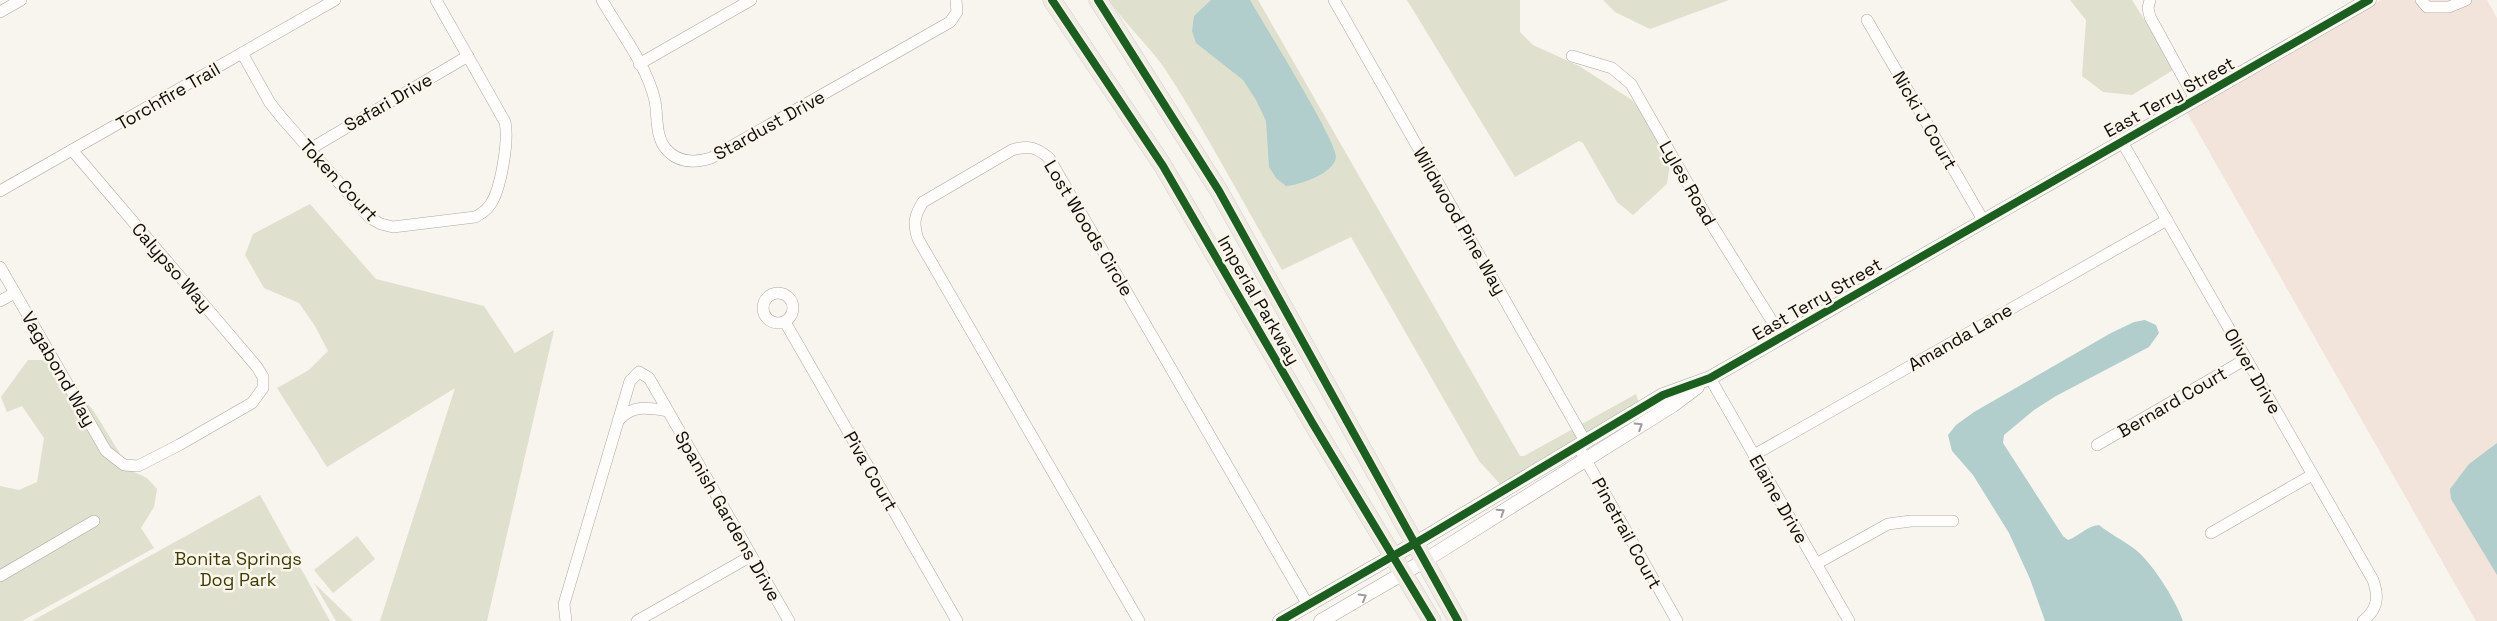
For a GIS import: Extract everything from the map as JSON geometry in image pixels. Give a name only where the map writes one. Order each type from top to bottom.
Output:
[{"type":"main road","name":"Imperial Parkway","points":[[1052,0],[1163,166],[1402,574],[1432,621]]},
{"type":"main road","name":"Imperial Parkway","points":[[1098,0],[1219,191],[1458,621]]},
{"type":"street","points":[[0,12],[21,0]]},
{"type":"street","name":"Torchfire Trail","points":[[0,191],[335,0]]},
{"type":"street","name":"Token Court","points":[[242,53],[270,103],[370,218],[381,224],[393,227],[475,217],[484,212],[491,203],[496,191],[508,134],[505,122],[436,0]]},
{"type":"street","name":"Stardust Drive","points":[[602,0],[639,64],[651,90],[659,137],[665,148],[674,157],[686,161],[700,162],[711,158],[950,22],[957,12],[956,0]]},
{"type":"street","points":[[639,64],[752,0]]},
{"type":"street","name":"Wildwood Pine Way","points":[[1334,0],[1582,444]]},
{"type":"street","points":[[2150,0],[2148,8],[2150,17],[2195,99]]},
{"type":"street","name":"East Terry Street","points":[[1280,621],[1392,557],[1663,395],[1710,378],[2121,140],[2369,0]]},
{"type":"street","points":[[2421,0],[2427,7],[2449,8],[2466,0]]},
{"type":"street","name":"Nicki J Court","points":[[1867,20],[1983,220]]},
{"type":"street","name":"Safari Drive","points":[[310,149],[468,56]]},
{"type":"street","name":"Lyles Road","points":[[1572,56],[1612,68],[1632,84],[1707,217],[1782,337]]},
{"type":"street","name":"Oliver Drive","points":[[2121,140],[2373,580],[2377,591],[2376,605],[2370,615],[2363,621]]},
{"type":"street","name":"Lost Woods Circle","points":[[1139,621],[918,240],[914,227],[916,213],[923,202],[1012,150],[1025,146],[1038,149],[1049,158],[1308,605]]},
{"type":"street","name":"Calypso Way","points":[[72,150],[257,367],[263,377],[263,388],[252,403],[138,466],[124,466]]},
{"type":"street","name":"Amanda Lane","points":[[1754,455],[2167,220]]},
{"type":"street","name":"Vagabond Way","points":[[1,270],[106,451],[124,466]]},
{"type":"street","points":[[0,301],[15,293]]},
{"type":"street","name":"Piva Court","points":[[785,322],[957,621]]},
{"type":"street","name":"Bernard Court","points":[[2097,446],[2246,359]]},
{"type":"street","name":"Spanish Gardens Drive","points":[[566,621],[564,604],[630,380],[639,372],[649,378],[789,621]]},
{"type":"street","points":[[1321,621],[1424,561],[1673,405],[1710,378]]},
{"type":"street","name":"Elaine Drive","points":[[1710,378],[1849,621]]},
{"type":"street","name":"Spanish Gardens Drive","points":[[619,420],[628,412],[642,407],[668,412]]},
{"type":"street","name":"Pinetrail Court","points":[[1582,444],[1585,459],[1677,621]]},
{"type":"street","points":[[2211,533],[2312,475]]},
{"type":"street","points":[[0,576],[94,521]]},
{"type":"street","points":[[1816,564],[1888,524],[1911,521],[1953,521]]},
{"type":"street","points":[[637,621],[751,556]]},
{"type":"shaded area","points":[[2381,0],[2487,0],[2497,18],[2497,621],[2476,621],[2186,111]]},
{"type":"green space","points":[[1109,0],[1258,0],[1520,456],[1524,456],[1636,394],[1639,403],[1501,485],[1479,461],[1351,237],[1282,270],[1167,72]]},
{"type":"green space","points":[[1407,0],[1520,0],[1520,32],[1533,45],[1579,66],[1632,100],[1659,133],[1670,164],[1667,184],[1633,215],[1617,202],[1583,143],[1579,141],[1515,177]]},
{"type":"green space","points":[[1603,0],[1729,0],[1650,29],[1615,12]]},
{"type":"green space","points":[[2070,0],[2132,0],[2175,69],[2132,95],[2103,92],[2082,76],[2086,20]]},
{"type":"green space","points":[[310,204],[376,279],[484,306],[515,353],[554,330],[487,621],[380,621],[455,388],[327,467],[277,388],[309,370],[328,351],[315,326],[299,303],[264,288],[245,255],[253,234]]},
{"type":"green space","points":[[28,360],[49,360],[93,410],[130,470],[147,478],[157,489],[154,507],[141,528],[154,548],[22,621],[0,621],[0,486],[19,490],[37,482],[44,438],[22,406],[7,412],[1,397]]},
{"type":"green space","name":"Bonita Springs Dog Park","points":[[260,495],[330,621],[32,621]]},
{"type":"green space","points":[[357,536],[375,559],[333,593],[314,570]]},
{"type":"green space","points":[[314,583],[353,621],[336,621]]},
{"type":"water","points":[[1211,0],[1250,0],[1313,106],[1336,157],[1329,169],[1315,178],[1286,186],[1276,178],[1269,167],[1266,121],[1256,100],[1243,80],[1196,43],[1192,31],[1194,16]]},
{"type":"water","points":[[2145,320],[2156,325],[2159,333],[2149,347],[2056,396],[2034,410],[2004,435],[2003,443],[2063,536],[2068,540],[2090,527],[2099,525],[2132,547],[2147,561],[2162,581],[2183,621],[2045,621],[2030,579],[2009,533],[1973,475],[1952,451],[1948,435],[1956,425],[1974,412],[2111,333],[2134,322]]},
{"type":"water","points":[[2497,443],[2497,575],[2451,499],[2450,489],[2469,464]]},
{"type":"cycle path","points":[[1052,0],[1163,166],[1313,424],[1432,621]]},
{"type":"cycle path","points":[[1098,0],[1219,191],[1458,621]]},
{"type":"cycle path","points":[[1280,621],[1426,537],[1663,395],[1710,378],[2369,0]]}]
